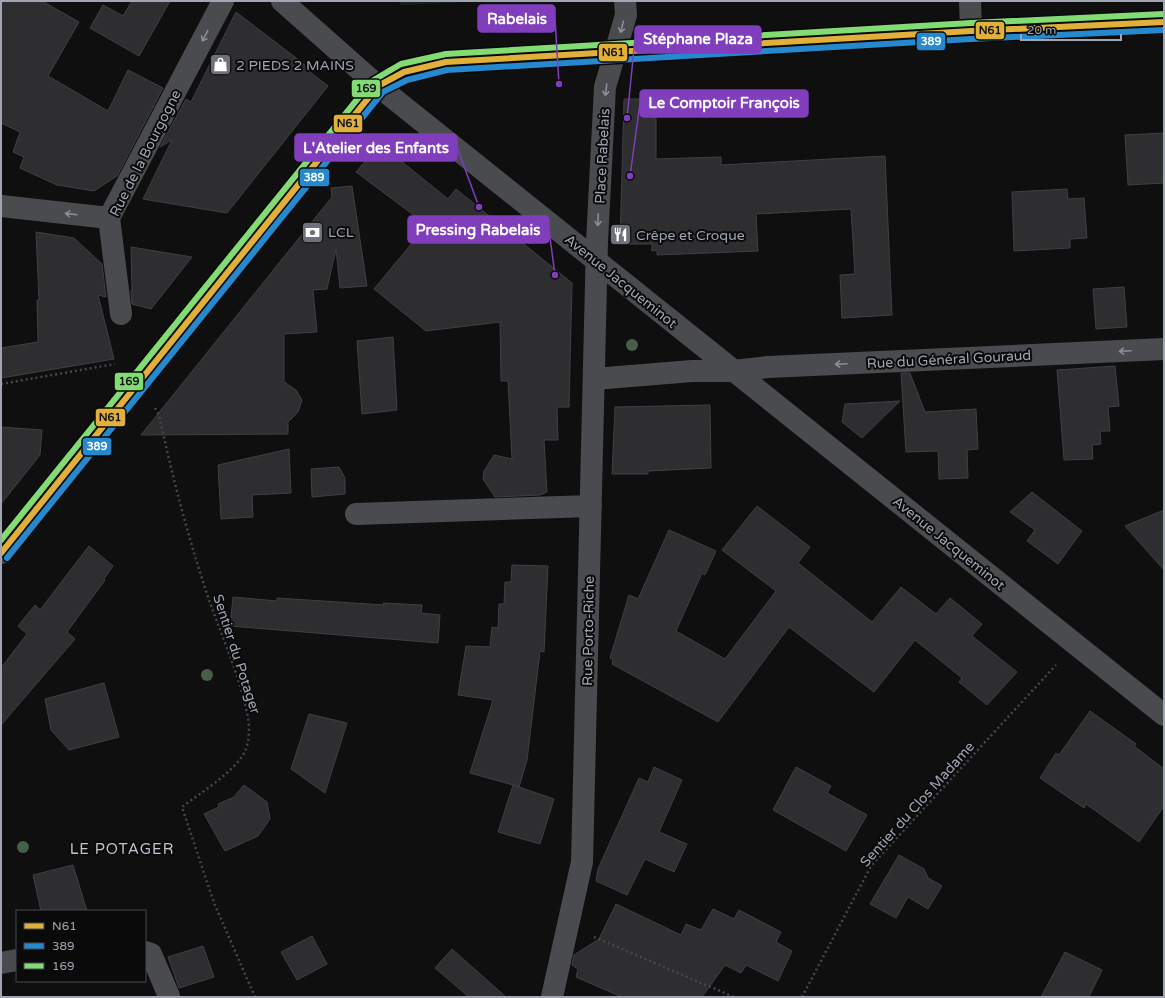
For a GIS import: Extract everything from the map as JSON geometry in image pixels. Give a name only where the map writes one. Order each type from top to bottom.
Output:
[{"type":"main road","points":[[1,553],[378,86],[404,72],[446,62],[971,31],[1164,22]]},
{"type":"street","name":"Rue de la Bourgogne","points":[[121,314],[110,218],[223,1]]},
{"type":"street","name":"Avenue Jacqueminot","points":[[282,1],[378,86],[1075,644],[1162,708]]},
{"type":"street","name":"Place Rabelais","points":[[596,261],[605,87],[626,15],[626,1]]},
{"type":"street","points":[[970,1],[971,31]]},
{"type":"street","points":[[1,206],[110,218]]},
{"type":"street","name":"Rue Porto-Riche","points":[[552,997],[582,862],[596,261]]},
{"type":"street","name":"Rue du Général Gouraud","points":[[733,371],[768,367],[1164,349]]},
{"type":"street","points":[[594,379],[692,371],[733,371]]},
{"type":"street","points":[[356,514],[591,506]]},
{"type":"street","points":[[146,952],[151,954],[169,996]]},
{"type":"street","points":[[1,963],[16,960]]},
{"type":"path","points":[[1,384],[118,364]]},
{"type":"path","name":"Sentier du Potager","points":[[142,380],[159,415],[177,497],[206,590],[237,679],[248,719],[248,742],[246,751],[238,764],[182,807],[214,903],[255,997]]},
{"type":"path","name":"Sentier du Clos Madame","points":[[802,997],[871,866],[1075,644]]},
{"type":"path","points":[[568,926],[734,997]]},
{"type":"shaded area","points":[[397,1],[486,1],[402,5]]},
{"type":"building","points":[[1,1],[42,1],[79,22],[48,76],[108,111],[128,70],[163,88],[117,176],[94,191],[57,185],[20,168],[24,157],[13,152],[20,132],[1,123]]},
{"type":"building","points":[[132,1],[170,1],[139,56],[90,28],[103,5],[123,16]]},
{"type":"building","points":[[236,12],[304,64],[305,68],[328,86],[227,213],[143,199],[172,140],[160,147],[186,99],[191,102]]},
{"type":"building","points":[[624,99],[656,99],[656,159],[721,157],[721,165],[885,156],[892,315],[842,318],[840,275],[855,274],[851,209],[756,214],[758,251],[657,255],[657,250],[652,251],[652,244],[620,244]]},
{"type":"building","points":[[1164,133],[1164,183],[1128,185],[1125,135]]},
{"type":"building","points":[[380,144],[448,199],[456,189],[572,283],[569,407],[557,407],[558,440],[544,440],[547,492],[540,495],[495,497],[483,479],[484,471],[494,455],[512,459],[508,381],[501,381],[500,322],[426,331],[374,289],[427,225],[356,172]]},
{"type":"building","points":[[352,186],[367,286],[340,288],[336,249],[327,289],[313,290],[317,332],[284,334],[284,382],[296,390],[302,400],[298,412],[288,422],[288,434],[141,435],[332,197],[331,188]]},
{"type":"building","points":[[1067,189],[1068,199],[1084,198],[1087,238],[1070,239],[1070,248],[1014,251],[1012,192]]},
{"type":"building","points":[[36,232],[74,238],[102,264],[106,297],[98,295],[114,359],[1,378],[1,348],[38,342],[37,300],[39,300]]},
{"type":"building","points":[[131,247],[192,257],[151,309],[132,304]]},
{"type":"building","points":[[1124,287],[1127,327],[1096,329],[1093,289]]},
{"type":"building","points":[[393,337],[397,410],[362,414],[357,341]]},
{"type":"building","points":[[1115,366],[1119,406],[1108,407],[1110,431],[1100,431],[1101,444],[1092,445],[1093,459],[1064,460],[1057,370]]},
{"type":"building","points":[[901,373],[910,373],[925,412],[976,409],[978,449],[967,450],[968,478],[939,479],[938,451],[906,452]]},
{"type":"building","points":[[900,401],[862,438],[842,422],[845,404]]},
{"type":"building","points":[[710,405],[711,468],[648,471],[648,474],[612,474],[615,407]]},
{"type":"building","points":[[1,427],[42,430],[40,455],[1,504]]},
{"type":"building","points":[[289,449],[291,493],[252,495],[253,517],[221,519],[218,465]]},
{"type":"building","points":[[339,467],[345,478],[345,494],[312,497],[311,469]]},
{"type":"building","points":[[1032,492],[1082,531],[1058,564],[1027,541],[1035,530],[1010,512]]},
{"type":"building","points":[[757,506],[810,547],[798,563],[872,622],[901,587],[936,614],[950,598],[982,624],[972,636],[1017,672],[987,705],[959,682],[962,678],[915,640],[874,692],[789,627],[718,722],[612,664],[613,659],[610,658],[629,595],[638,599],[669,530],[716,551],[705,575],[702,573],[676,631],[725,659],[776,591],[722,550]]},
{"type":"building","points":[[1164,510],[1164,570],[1125,526]]},
{"type":"building","points":[[89,546],[113,566],[104,579],[105,580],[67,632],[75,639],[1,725],[1,668],[27,634],[18,626],[35,605],[40,610]]},
{"type":"building","points":[[512,565],[548,566],[544,652],[540,651],[527,760],[519,787],[470,773],[493,700],[458,695],[466,646],[490,647],[492,627],[498,628],[499,604],[504,604],[505,582],[511,582]]},
{"type":"building","points":[[233,597],[277,601],[277,598],[384,605],[383,603],[422,605],[421,613],[440,615],[438,643],[230,626]]},
{"type":"building","points":[[104,683],[119,737],[69,750],[51,730],[45,699]]},
{"type":"building","points":[[1090,711],[1136,744],[1134,746],[1164,769],[1164,806],[1139,842],[1086,804],[1084,808],[1040,778],[1056,753],[1059,755]]},
{"type":"building","points":[[309,714],[347,723],[325,793],[291,769]]},
{"type":"building","points":[[654,767],[682,780],[659,832],[687,844],[674,872],[645,859],[627,895],[596,881],[598,869],[639,778],[648,782]]},
{"type":"building","points":[[796,767],[831,786],[827,793],[867,815],[846,851],[773,810]]},
{"type":"building","points":[[244,785],[267,802],[270,819],[258,836],[225,851],[204,814],[219,807],[218,804],[234,797]]},
{"type":"building","points":[[513,785],[554,799],[540,844],[498,832]]},
{"type":"building","points":[[899,855],[924,869],[928,878],[942,886],[928,909],[908,897],[896,918],[870,904]]},
{"type":"building","points":[[73,865],[87,910],[41,910],[33,875]]},
{"type":"building","points":[[616,904],[681,935],[686,924],[701,930],[713,909],[734,919],[739,910],[781,932],[776,942],[792,951],[778,981],[746,965],[741,973],[725,965],[702,997],[622,997],[576,977],[578,969],[572,965],[574,955],[599,939]]},
{"type":"building","points":[[312,936],[327,964],[297,980],[281,952]]},
{"type":"building","points":[[203,946],[214,977],[179,988],[168,957]]},
{"type":"building","points":[[452,949],[506,997],[469,997],[435,968]]},
{"type":"building","points":[[1065,952],[1102,970],[1089,997],[1041,997]]},
{"type":"transit line","name":"169","points":[[1,540],[372,81],[401,64],[446,54],[971,23],[1164,14]]},
{"type":"transit line","name":"N61","points":[[1,553],[378,86],[404,72],[446,62],[971,31],[1164,22]]},
{"type":"transit line","name":"389","points":[[7,558],[383,92],[407,80],[447,70],[971,39],[1164,30]]},
{"type":"place","name":"2 PIEDS 2 MAINS","points":[[220,65]]},
{"type":"place","name":"Rabelais","points":[[559,84]]},
{"type":"place","name":"Stéphane Plaza","points":[[627,118]]},
{"type":"place","name":"Le Comptoir François","points":[[630,176]]},
{"type":"place","name":"L'Atelier des Enfants","points":[[479,207]]},
{"type":"place","name":"LCL","points":[[313,232]]},
{"type":"place","name":"Crêpe et Croque","points":[[621,235]]},
{"type":"place","name":"Pressing Rabelais","points":[[555,275]]},
{"type":"district","name":"LE POTAGER","points":[[122,849]]}]
